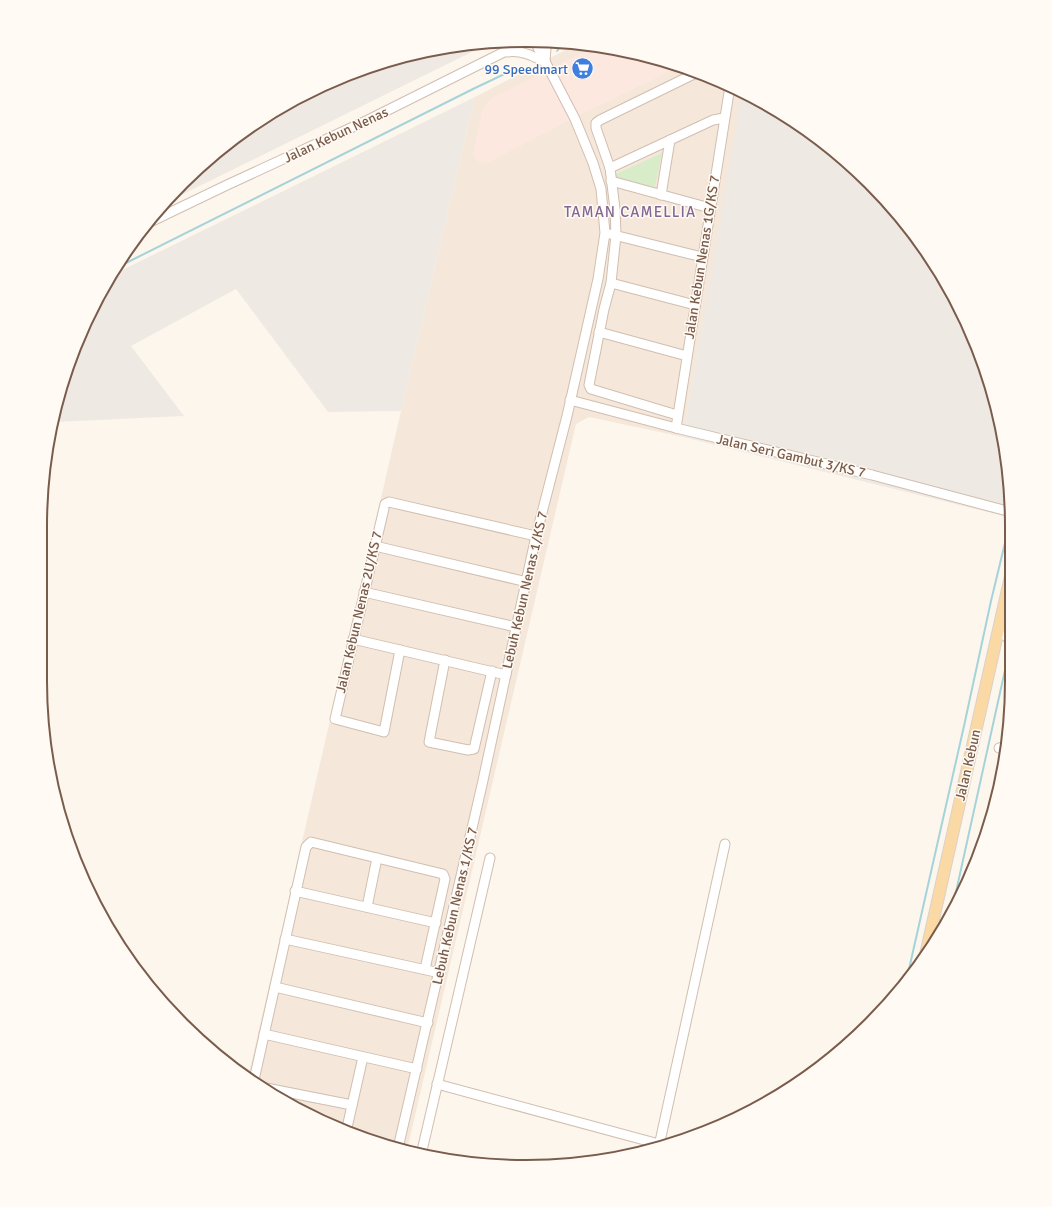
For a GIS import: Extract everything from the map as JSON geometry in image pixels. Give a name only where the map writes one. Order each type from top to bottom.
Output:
[{"type":"main road","name":"Jalan Kebun","points":[[929,939],[1005,602]]},
{"type":"street","name":"Jalan Kebun Nenas","points":[[160,217],[226,185],[368,120],[513,47]]},
{"type":"street","name":"Lebuh Kebun Nenas 1/KS 7","points":[[399,1143],[440,973],[536,536],[567,416],[598,279],[605,233],[601,189],[593,163],[575,119],[538,47]]},
{"type":"street","points":[[504,52],[514,51],[544,59],[546,48]]},
{"type":"street","points":[[677,415],[591,389],[589,385],[599,332],[611,284],[616,235],[615,209],[610,168],[596,128],[596,123],[690,76]]},
{"type":"street","name":"Jalan Kebun Nenas 1G/KS 7","points":[[676,428],[729,92]]},
{"type":"street","points":[[610,168],[714,120],[724,118]]},
{"type":"street","points":[[661,195],[670,140]]},
{"type":"street","points":[[611,181],[710,208]]},
{"type":"street","points":[[605,233],[702,257]]},
{"type":"street","points":[[611,284],[695,305]]},
{"type":"street","points":[[599,332],[687,356]]},
{"type":"street","points":[[573,385],[579,395],[589,405]]},
{"type":"street","name":"Jalan Seri Gambut 3/KS 7","points":[[570,400],[676,428],[851,470],[1005,511]]},
{"type":"street","points":[[567,416],[577,408],[589,405]]},
{"type":"street","name":"Jalan Kebun Nenas 2U/KS 7","points":[[400,650],[384,732],[338,721],[335,718],[385,504],[387,503],[536,536]]},
{"type":"street","points":[[375,546],[527,582]]},
{"type":"street","points":[[364,592],[516,627]]},
{"type":"street","points":[[999,630],[1005,636]]},
{"type":"street","points":[[353,639],[506,674]]},
{"type":"street","points":[[445,660],[429,742],[468,750],[475,748],[492,671]]},
{"type":"street","points":[[255,1076],[306,847],[311,842],[442,874],[445,876],[425,969]]},
{"type":"street","points":[[660,1141],[725,844]]},
{"type":"street","points":[[367,907],[377,858]]},
{"type":"street","points":[[423,1149],[490,858]]},
{"type":"street","points":[[296,891],[436,922]]},
{"type":"street","points":[[285,939],[440,973]]},
{"type":"street","points":[[274,987],[428,1023]]},
{"type":"street","points":[[264,1034],[417,1069]]},
{"type":"street","points":[[347,1126],[363,1057]]},
{"type":"street","points":[[438,1084],[653,1143]]},
{"type":"street","points":[[277,1090],[352,1105]]},
{"type":"shaded area","points":[[567,49],[619,56],[650,63],[709,83],[742,98],[683,437],[589,417],[576,424],[408,1145],[372,1135],[314,1111],[286,1096],[249,1072],[401,411],[475,97]]},
{"type":"shaded area","points":[[476,50],[178,196],[210,166],[234,146],[287,111],[314,96],[372,72],[402,63],[433,56]]},
{"type":"shaded area","points":[[586,51],[619,56],[673,70],[577,116],[487,163],[478,161],[473,155],[482,112],[487,103],[494,97]]},
{"type":"shaded area","points":[[475,97],[401,411],[328,412],[236,289],[131,346],[184,416],[59,422],[72,372],[83,343],[96,314],[121,271]]},
{"type":"shaded area","points":[[741,98],[766,111],[818,146],[865,187],[906,234],[941,286],[969,343],[989,402],[1001,463],[1005,516],[683,437]]},
{"type":"green space","points":[[662,153],[655,187],[616,180],[616,174]]},
{"type":"waterway","points":[[126,263],[473,89],[517,68],[523,69]]},
{"type":"waterway","points":[[909,968],[1005,543]]},
{"type":"waterway","points":[[956,894],[1005,670]]},
{"type":"place","name":"99 Speedmart","points":[[583,69]]},
{"type":"district","name":"TAMAN CAMELLIA","points":[[630,212]]}]
